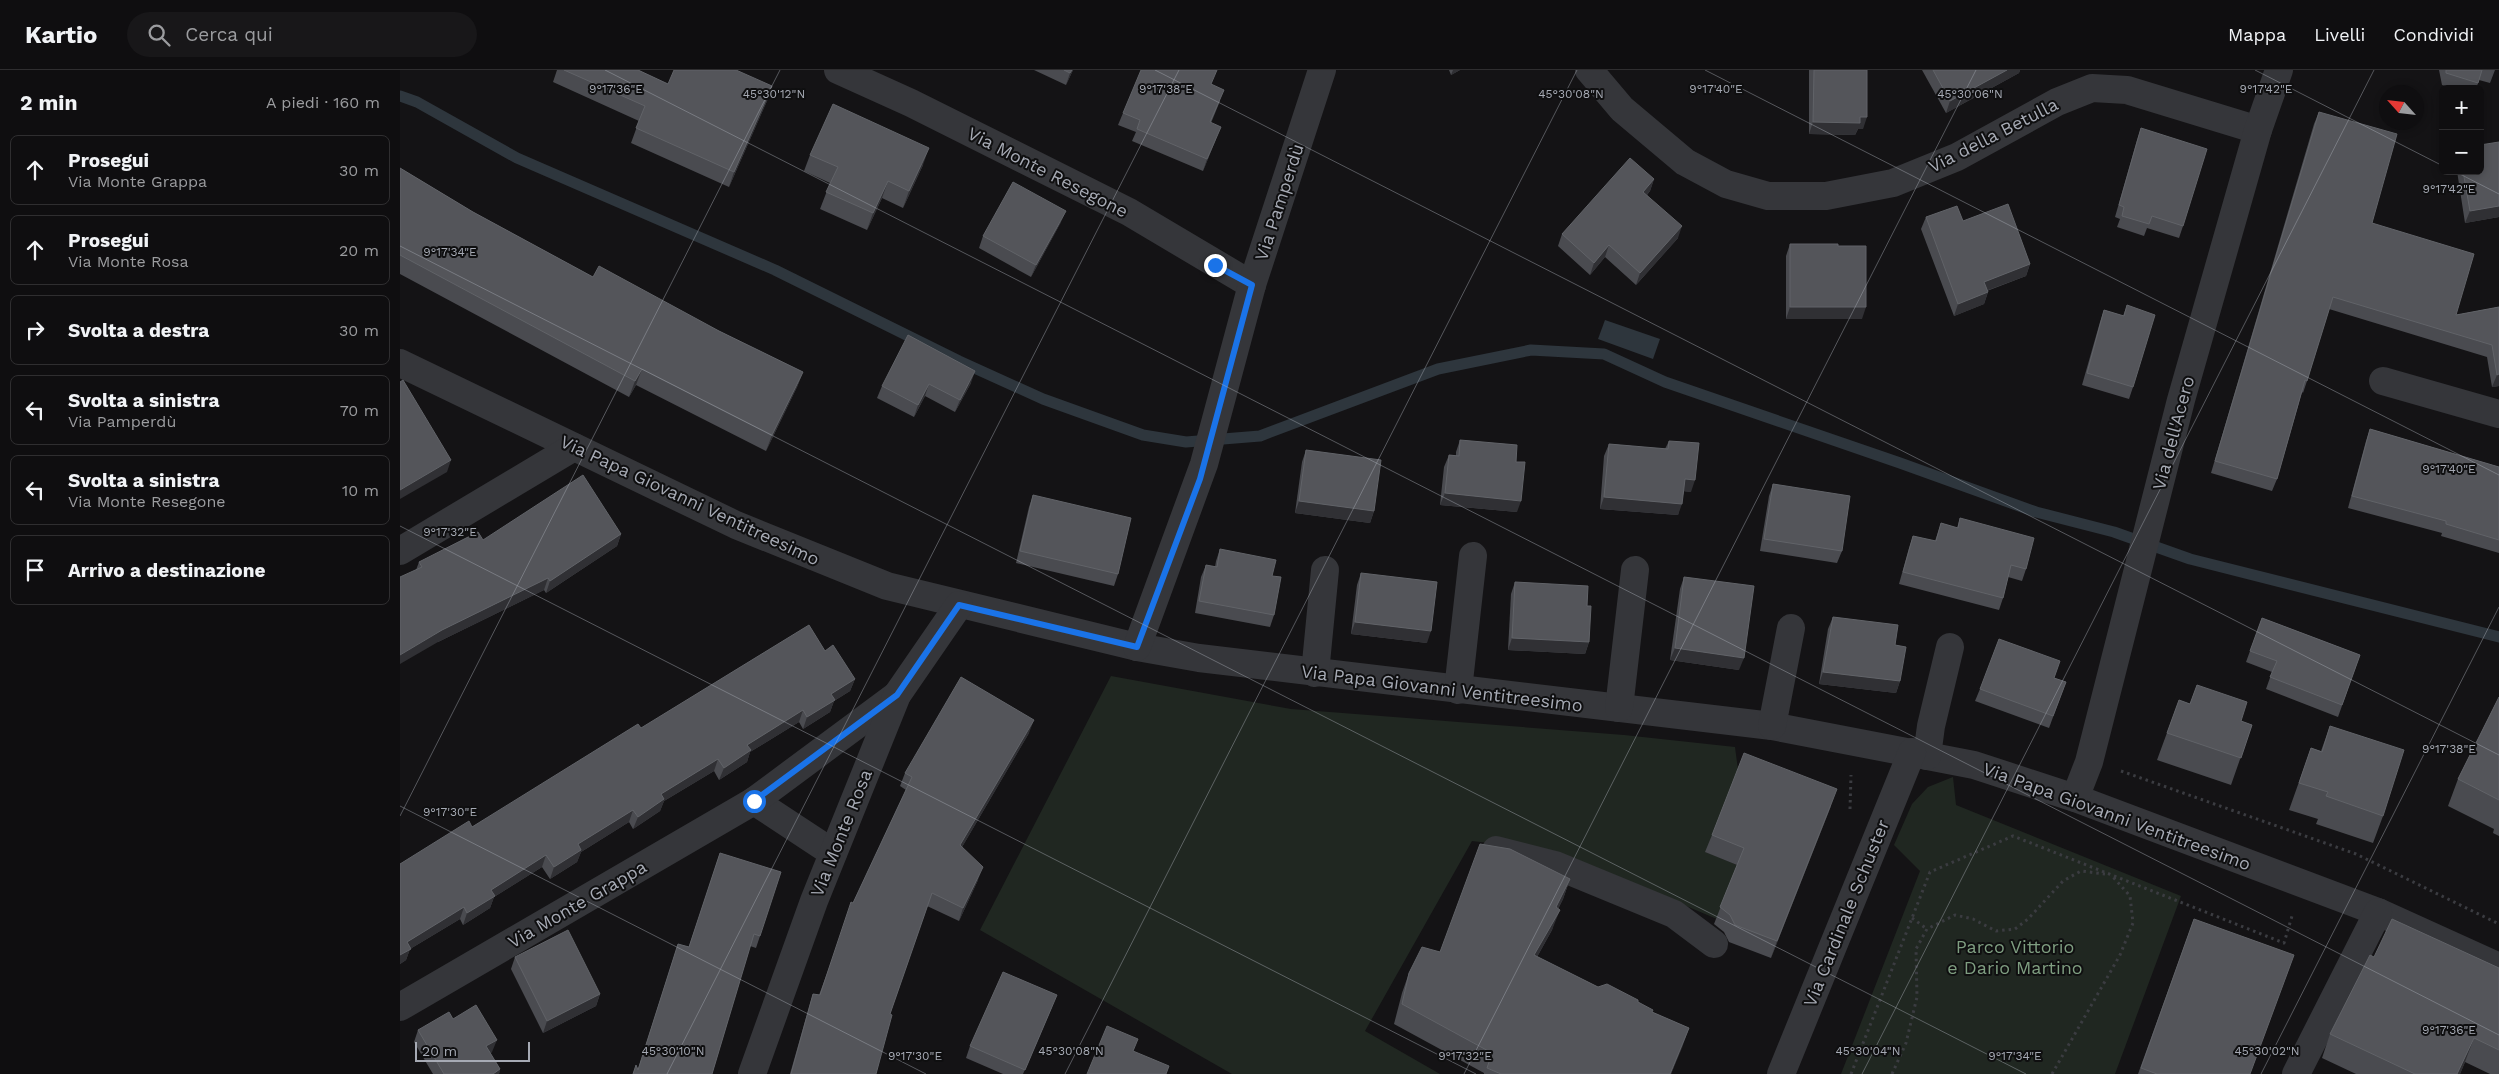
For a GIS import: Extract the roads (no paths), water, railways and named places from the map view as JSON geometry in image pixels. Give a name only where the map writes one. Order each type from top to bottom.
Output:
[{"type":"street","name":"Via Monte Resegone","points":[[838,70],[1129,212],[1252,285]]},
{"type":"street","name":"Via Pamperdù","points":[[1137,647],[1204,464],[1252,285],[1322,70]]},
{"type":"street","name":"Via della Betulla","points":[[1589,70],[1622,109],[1685,162],[1726,184],[1774,196],[1826,196],[1859,191],[1908,177],[1958,157],[2057,102],[2092,88],[2126,90],[2258,130]]},
{"type":"street","name":"Via dell'Acero","points":[[2075,798],[2089,762],[2181,400],[2258,130],[2279,70]]},
{"type":"street","name":"Via Papa Giovanni Ventitreesimo","points":[[400,363],[736,525],[887,586],[1137,647],[1315,673],[1772,726],[1974,765],[2075,798],[2378,912],[2499,967]]},
{"type":"street","points":[[2383,381],[2499,414]]},
{"type":"street","points":[[400,550],[574,447]]},
{"type":"street","points":[[1458,690],[1473,556]]},
{"type":"street","points":[[1315,673],[1325,570]]},
{"type":"street","points":[[1619,708],[1635,570]]},
{"type":"street","name":"Via Monte Rosa","points":[[752,1074],[833,853],[897,695],[959,605]]},
{"type":"street","points":[[1772,726],[1791,628]]},
{"type":"street","name":"Via Cardinale Schuster","points":[[1781,1074],[1931,726],[1950,647]]},
{"type":"street","name":"Via Monte Grappa","points":[[400,1007],[754,801],[897,695]]},
{"type":"street","points":[[754,801],[833,853]]},
{"type":"street","points":[[1483,847],[1555,865],[1674,914],[1714,944]]},
{"type":"street","points":[[2296,1074],[2378,912]]},
{"type":"waterway","points":[[400,96],[417,102],[517,158],[775,270],[959,361],[1043,399],[1143,435],[1186,442],[1260,436],[1438,369],[1531,350],[1604,354],[1665,382],[2036,512],[2114,532],[2190,559],[2499,637]]},
{"type":"park label","name":"Parco Vittorio e Dario Martino","points":[[2015,956]]}]
